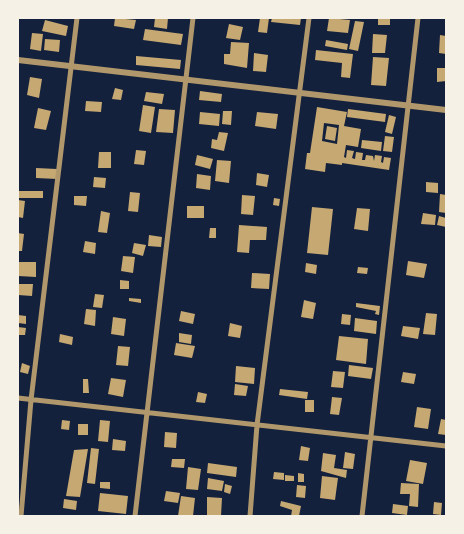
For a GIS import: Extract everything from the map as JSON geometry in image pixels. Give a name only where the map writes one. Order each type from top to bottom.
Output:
[{"type":"street","points":[[21,516],[31,400],[77,18]]},
{"type":"street","points":[[135,516],[193,18]]},
{"type":"street","points":[[250,516],[257,425],[310,18]]},
{"type":"street","points":[[362,516],[418,18]]},
{"type":"street","points":[[18,60],[446,110]]},
{"type":"street","points":[[18,398],[446,446]]},
{"type":"building","points":[[115,18],[136,20],[134,29],[114,26]]},
{"type":"building","points":[[155,18],[168,18],[167,29],[154,27]]},
{"type":"building","points":[[260,18],[269,18],[267,33],[258,32]]},
{"type":"building","points":[[272,18],[301,18],[300,25],[271,22]]},
{"type":"building","points":[[329,18],[350,20],[348,33],[327,31]]},
{"type":"building","points":[[378,18],[390,18],[390,25],[378,25]]},
{"type":"building","points":[[45,20],[68,26],[66,36],[42,31]]},
{"type":"building","points":[[355,21],[364,22],[358,51],[349,49]]},
{"type":"building","points":[[229,24],[243,27],[240,40],[226,38]]},
{"type":"building","points":[[145,29],[183,34],[181,45],[143,40]]},
{"type":"building","points":[[32,33],[43,34],[41,51],[30,49]]},
{"type":"building","points":[[373,34],[387,35],[385,53],[372,53]]},
{"type":"building","points":[[440,35],[446,36],[446,54],[439,53]]},
{"type":"building","points":[[45,39],[60,40],[59,52],[44,50]]},
{"type":"building","points":[[326,40],[348,44],[347,50],[325,46]]},
{"type":"building","points":[[231,42],[249,43],[247,68],[224,64],[224,54],[230,54]]},
{"type":"building","points":[[316,50],[353,54],[350,78],[341,77],[342,63],[315,60]]},
{"type":"building","points":[[254,53],[268,55],[266,72],[253,71]]},
{"type":"building","points":[[136,56],[181,60],[180,69],[136,65]]},
{"type":"building","points":[[373,57],[389,58],[386,86],[371,85]]},
{"type":"building","points":[[437,68],[446,68],[446,81],[437,82]]},
{"type":"building","points":[[30,77],[42,79],[39,98],[27,95]]},
{"type":"building","points":[[115,88],[123,90],[121,100],[112,99]]},
{"type":"building","points":[[200,91],[222,94],[221,102],[199,100]]},
{"type":"building","points":[[146,92],[164,94],[162,104],[144,101]]},
{"type":"building","points":[[86,101],[102,102],[101,112],[85,111]]},
{"type":"building","points":[[143,105],[155,107],[151,133],[139,131]]},
{"type":"building","points":[[317,107],[347,112],[344,126],[361,129],[358,147],[346,145],[344,157],[346,158],[347,150],[354,151],[352,158],[355,159],[356,152],[363,153],[362,160],[365,160],[366,155],[373,156],[374,161],[375,155],[382,156],[381,162],[383,163],[384,157],[391,158],[389,170],[342,163],[342,165],[326,163],[325,172],[305,169],[307,153],[310,153]],"holes":[[[324,123],[339,125],[337,144],[322,141]]]},
{"type":"building","points":[[38,108],[51,111],[46,130],[34,128]]},
{"type":"building","points":[[159,109],[175,110],[173,133],[156,132]]},
{"type":"building","points":[[348,109],[386,114],[385,122],[347,117]]},
{"type":"building","points":[[223,111],[232,111],[231,125],[222,124]]},
{"type":"building","points":[[200,112],[220,114],[219,126],[199,124]]},
{"type":"building","points":[[257,112],[278,114],[276,129],[255,126]]},
{"type":"building","points":[[389,115],[396,117],[392,134],[385,132]]},
{"type":"building","points":[[327,126],[337,128],[335,141],[325,139]]},
{"type":"building","points":[[219,132],[228,133],[224,151],[211,148],[212,139],[217,140]]},
{"type":"building","points":[[385,136],[394,137],[392,152],[383,151]]},
{"type":"building","points":[[362,140],[382,142],[381,151],[361,148]]},
{"type":"building","points":[[136,150],[146,151],[144,165],[134,164]]},
{"type":"building","points":[[99,152],[111,152],[111,168],[98,168]]},
{"type":"building","points":[[197,155],[213,159],[210,169],[195,165]]},
{"type":"building","points":[[217,160],[231,161],[229,183],[215,181]]},
{"type":"building","points":[[36,168],[57,169],[57,179],[36,178]]},
{"type":"building","points":[[257,173],[269,175],[267,187],[256,185]]},
{"type":"building","points":[[197,174],[211,176],[210,190],[196,188]]},
{"type":"building","points":[[94,177],[106,178],[105,188],[93,187]]},
{"type":"building","points":[[426,182],[438,183],[438,193],[426,192]]},
{"type":"building","points":[[18,191],[43,191],[43,198],[18,198]]},
{"type":"building","points":[[130,192],[140,193],[138,212],[128,211]]},
{"type":"building","points":[[440,194],[446,195],[446,213],[439,212]]},
{"type":"building","points":[[242,195],[255,196],[253,215],[241,214]]},
{"type":"building","points":[[74,196],[87,196],[86,206],[74,205]]},
{"type":"building","points":[[274,198],[280,199],[279,206],[273,205]]},
{"type":"building","points":[[18,200],[25,201],[23,218],[18,217]]},
{"type":"building","points":[[187,206],[204,206],[204,218],[187,218]]},
{"type":"building","points":[[312,207],[333,209],[328,255],[307,253]]},
{"type":"building","points":[[357,208],[370,209],[368,231],[354,229]]},
{"type":"building","points":[[101,211],[110,213],[107,233],[98,232]]},
{"type":"building","points":[[423,213],[436,215],[435,225],[421,224]]},
{"type":"building","points":[[439,216],[446,218],[446,227],[437,225]]},
{"type":"building","points":[[239,225],[267,227],[266,240],[250,240],[249,253],[237,252]]},
{"type":"building","points":[[210,228],[216,228],[216,238],[209,238]]},
{"type":"building","points":[[18,233],[24,234],[22,251],[18,251]]},
{"type":"building","points":[[149,235],[162,237],[161,247],[148,246]]},
{"type":"building","points":[[85,241],[96,243],[95,254],[83,252]]},
{"type":"building","points":[[134,243],[146,245],[143,256],[132,253]]},
{"type":"building","points":[[123,256],[135,257],[133,273],[121,271]]},
{"type":"building","points":[[408,261],[427,264],[424,278],[406,275]]},
{"type":"building","points":[[18,262],[36,262],[36,277],[18,276]]},
{"type":"building","points":[[306,263],[317,265],[316,274],[305,272]]},
{"type":"building","points":[[358,267],[368,268],[367,274],[357,273]]},
{"type":"building","points":[[252,273],[270,274],[269,289],[251,288]]},
{"type":"building","points":[[120,280],[129,281],[129,289],[120,289]]},
{"type":"building","points":[[18,284],[33,284],[32,296],[18,295]]},
{"type":"building","points":[[95,294],[104,295],[102,308],[93,307]]},
{"type":"building","points":[[129,298],[141,299],[141,303],[129,301]]},
{"type":"building","points":[[304,300],[316,303],[313,319],[301,317]]},
{"type":"building","points":[[356,303],[380,306],[379,315],[375,314],[376,311],[356,307]]},
{"type":"building","points":[[86,309],[96,310],[95,326],[84,324]]},
{"type":"building","points":[[181,311],[195,314],[193,324],[179,321]]},
{"type":"building","points":[[426,313],[437,314],[435,335],[423,334]]},
{"type":"building","points":[[342,314],[351,315],[350,325],[341,324]]},
{"type":"building","points":[[18,315],[26,316],[26,324],[18,323]]},
{"type":"building","points":[[113,317],[126,319],[124,336],[111,334]]},
{"type":"building","points":[[355,318],[377,321],[376,334],[354,331]]},
{"type":"building","points":[[230,323],[242,326],[240,338],[228,336]]},
{"type":"building","points":[[403,326],[420,328],[418,339],[401,336]]},
{"type":"building","points":[[18,327],[26,328],[25,335],[18,335]]},
{"type":"building","points":[[179,333],[192,335],[191,344],[179,342]]},
{"type":"building","points":[[60,334],[73,337],[72,345],[59,342]]},
{"type":"building","points":[[339,336],[368,339],[366,364],[336,360]]},
{"type":"building","points":[[176,343],[195,346],[192,358],[174,355]]},
{"type":"building","points":[[118,346],[130,347],[128,366],[116,365]]},
{"type":"building","points":[[22,363],[30,366],[28,374],[20,372]]},
{"type":"building","points":[[349,365],[373,368],[371,379],[348,376]]},
{"type":"building","points":[[236,366],[255,368],[254,384],[235,382]]},
{"type":"building","points":[[333,371],[345,372],[343,388],[331,387]]},
{"type":"building","points":[[403,372],[416,374],[414,384],[401,382]]},
{"type":"building","points":[[111,378],[126,380],[123,397],[108,394]]},
{"type":"building","points":[[83,379],[88,379],[89,393],[83,393]]},
{"type":"building","points":[[235,384],[248,386],[246,396],[234,395]]},
{"type":"building","points":[[280,389],[308,392],[307,399],[279,395]]},
{"type":"building","points":[[198,392],[207,394],[205,403],[196,402]]},
{"type":"building","points":[[332,397],[342,398],[339,415],[330,414]]},
{"type":"building","points":[[305,400],[314,400],[314,412],[305,412]]},
{"type":"building","points":[[417,407],[431,409],[428,429],[414,427]]},
{"type":"building","points":[[441,419],[446,420],[446,435],[438,434]]},
{"type":"building","points":[[62,420],[70,421],[69,430],[61,429]]},
{"type":"building","points":[[100,420],[110,421],[108,442],[98,441]]},
{"type":"building","points":[[78,424],[88,424],[88,435],[78,435]]},
{"type":"building","points":[[165,432],[177,433],[176,448],[164,447]]},
{"type":"building","points":[[113,439],[126,441],[125,451],[112,450]]},
{"type":"building","points":[[301,446],[310,448],[308,461],[299,460]]},
{"type":"building","points":[[91,448],[99,449],[95,484],[87,483]]},
{"type":"building","points":[[88,449],[80,497],[66,496],[74,450]]},
{"type":"building","points":[[345,452],[355,454],[353,469],[343,468]]},
{"type":"building","points":[[323,453],[336,455],[334,468],[347,470],[346,478],[321,471]]},
{"type":"building","points":[[172,459],[185,459],[184,468],[171,467]]},
{"type":"building","points":[[410,460],[427,463],[423,484],[406,481]]},
{"type":"building","points":[[208,463],[237,467],[236,477],[207,473]]},
{"type":"building","points":[[188,467],[201,469],[198,490],[186,489]]},
{"type":"building","points":[[274,472],[284,473],[284,480],[273,479]]},
{"type":"building","points":[[298,473],[304,474],[304,482],[298,482]]},
{"type":"building","points":[[285,475],[294,476],[294,481],[285,481]]},
{"type":"building","points":[[322,476],[338,478],[335,500],[320,498]]},
{"type":"building","points":[[208,478],[224,481],[222,491],[207,489]]},
{"type":"building","points":[[100,482],[110,482],[110,489],[100,488]]},
{"type":"building","points":[[401,483],[419,484],[418,507],[409,506],[410,494],[400,494]]},
{"type":"building","points":[[225,484],[232,486],[230,494],[224,492]]},
{"type":"building","points":[[297,485],[306,486],[305,498],[296,497]]},
{"type":"building","points":[[166,491],[180,493],[178,503],[164,501]]},
{"type":"building","points":[[100,493],[128,496],[126,514],[98,511]]},
{"type":"building","points":[[181,496],[195,498],[193,516],[178,516]]},
{"type":"building","points":[[207,497],[222,498],[221,516],[207,516]]},
{"type":"building","points":[[64,499],[77,501],[76,510],[63,508]]},
{"type":"building","points":[[281,501],[301,506],[299,516],[291,516],[292,510],[280,506]]},
{"type":"building","points":[[434,502],[442,503],[441,515],[433,514]]},
{"type":"building","points":[[393,504],[408,506],[407,515],[392,513]]}]
